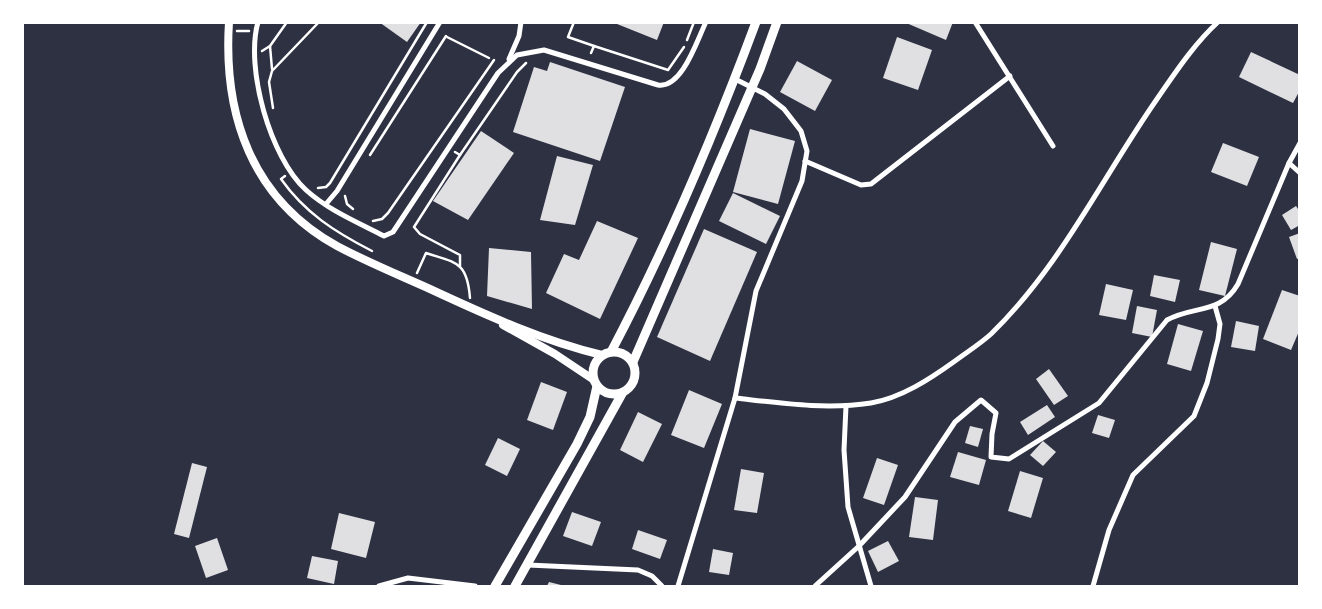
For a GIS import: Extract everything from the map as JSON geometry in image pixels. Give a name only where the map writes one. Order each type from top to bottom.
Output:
[{"type":"main road","points":[[495,586],[577,444],[590,417],[596,383],[594,366],[607,354],[649,280],[735,79],[756,22]]},
{"type":"main road","points":[[515,586],[623,392],[633,383],[635,376],[633,362],[752,87],[777,22]]},
{"type":"main road","points":[[607,354],[622,353],[633,362]]},
{"type":"main road","points":[[596,383],[609,394],[623,392]]},
{"type":"street","points":[[229,22],[228,59],[234,110],[246,148],[255,165],[281,203],[311,229],[338,247],[472,308],[570,347],[607,354]]},
{"type":"street","points":[[258,22],[255,68],[267,120],[280,152],[297,181],[326,204],[354,221],[388,236],[508,62],[519,36],[521,22]]},
{"type":"street","points":[[326,204],[341,184],[440,22]]},
{"type":"street","points":[[508,62],[526,52],[544,50],[658,85],[667,85],[681,73],[706,22]]},
{"type":"street","points":[[975,22],[1053,146]]},
{"type":"street","points":[[735,398],[793,405],[846,406],[873,403],[907,391],[944,368],[995,329],[1019,304],[1056,258],[1135,130],[1174,74],[1207,32],[1218,22]]},
{"type":"street","points":[[806,161],[861,185],[871,184],[1010,76]]},
{"type":"street","points":[[678,586],[735,398],[756,291],[802,180],[806,161],[807,151],[801,131],[784,109],[752,87],[735,79]]},
{"type":"street","points":[[815,586],[859,546],[905,497],[954,422],[981,400],[996,413],[992,457],[1009,459],[1099,403],[1167,320],[1175,316],[1215,306],[1229,297],[1238,284],[1288,163],[1300,143]]},
{"type":"street","points":[[1288,163],[1300,173]]},
{"type":"street","points":[[1093,586],[1109,530],[1133,475],[1194,416],[1207,383],[1218,339],[1220,324],[1215,306]]},
{"type":"street","points":[[472,308],[554,354],[596,383]]},
{"type":"street","points":[[846,406],[844,450],[848,507],[872,586]]},
{"type":"street","points":[[528,565],[638,570],[652,576],[662,586]]},
{"type":"street","points":[[379,586],[408,578],[475,586]]},
{"type":"path","points":[[270,46],[287,22]]},
{"type":"path","points":[[274,111],[269,82],[272,71],[319,22]]},
{"type":"path","points":[[574,22],[568,37],[668,70],[686,43],[694,22]]},
{"type":"path","points":[[330,182],[427,23],[435,31],[488,58]]},
{"type":"path","points":[[369,158],[446,36]]},
{"type":"path","points":[[592,53],[594,46]]},
{"type":"path","points":[[368,218],[378,221],[388,213],[494,60]]},
{"type":"path","points":[[460,266],[460,255],[420,234],[414,227],[460,155],[521,66],[532,60]]},
{"type":"path","points":[[437,142],[460,155]]},
{"type":"path","points":[[346,194],[345,200],[353,209]]},
{"type":"building","points":[[379,22],[421,22],[407,42]]},
{"type":"building","points":[[612,22],[664,22],[657,40]]},
{"type":"building","points":[[904,22],[953,22],[946,40]]},
{"type":"building","points":[[897,37],[932,50],[918,90],[883,78]]},
{"type":"building","points":[[1251,52],[1300,75],[1300,90],[1293,103],[1239,77]]},
{"type":"building","points":[[797,61],[832,80],[815,111],[780,92]]},
{"type":"building","points":[[550,62],[625,87],[600,161],[513,132],[534,67],[547,71]]},
{"type":"building","points":[[750,129],[795,141],[778,204],[733,192]]},
{"type":"building","points":[[481,131],[514,153],[468,220],[433,201]]},
{"type":"building","points":[[1223,143],[1259,157],[1247,186],[1211,172]]},
{"type":"building","points":[[557,156],[593,165],[575,225],[540,220]]},
{"type":"building","points":[[733,193],[780,216],[766,244],[719,221]]},
{"type":"building","points":[[1296,206],[1300,212],[1300,225],[1291,230],[1282,215]]},
{"type":"building","points":[[597,221],[638,238],[600,319],[546,293],[564,254],[579,260]]},
{"type":"building","points":[[704,229],[757,252],[710,361],[657,337]]},
{"type":"building","points":[[1300,233],[1300,258],[1297,259],[1289,237]]},
{"type":"building","points":[[1211,242],[1237,249],[1225,296],[1199,290]]},
{"type":"building","points":[[489,248],[531,252],[532,309],[487,296]]},
{"type":"building","points":[[1154,275],[1180,280],[1175,302],[1150,296]]},
{"type":"building","points":[[1106,284],[1133,290],[1126,320],[1099,315]]},
{"type":"building","points":[[1282,290],[1300,296],[1300,329],[1291,350],[1263,339]]},
{"type":"building","points":[[1137,306],[1157,310],[1152,337],[1132,333]]},
{"type":"building","points":[[1236,321],[1259,326],[1255,351],[1231,347]]},
{"type":"building","points":[[1178,324],[1203,331],[1191,371],[1167,364]]},
{"type":"building","points":[[1049,369],[1068,396],[1054,405],[1036,379]]},
{"type":"building","points":[[541,382],[567,392],[553,430],[527,420]]},
{"type":"building","points":[[689,390],[722,404],[704,448],[671,435]]},
{"type":"building","points":[[1047,405],[1055,417],[1028,435],[1020,422]]},
{"type":"building","points":[[638,412],[662,424],[643,462],[620,450]]},
{"type":"building","points":[[1098,415],[1115,420],[1109,438],[1092,433]]},
{"type":"building","points":[[970,426],[983,429],[978,447],[965,443]]},
{"type":"building","points":[[498,438],[520,449],[507,476],[485,465]]},
{"type":"building","points":[[1043,441],[1056,452],[1043,466],[1030,455]]},
{"type":"building","points":[[958,452],[986,460],[979,485],[950,477]]},
{"type":"building","points":[[877,458],[898,465],[884,505],[863,498]]},
{"type":"building","points":[[192,463],[207,467],[189,538],[174,534]]},
{"type":"building","points":[[741,469],[764,473],[757,513],[734,510]]},
{"type":"building","points":[[1020,471],[1043,478],[1031,518],[1008,511]]},
{"type":"building","points":[[915,497],[938,500],[933,540],[909,537]]},
{"type":"building","points":[[572,512],[601,522],[592,546],[563,536]]},
{"type":"building","points":[[339,513],[375,522],[366,558],[331,549]]},
{"type":"building","points":[[638,530],[667,540],[660,559],[632,549]]},
{"type":"building","points":[[217,538],[228,570],[206,578],[195,546]]},
{"type":"building","points":[[888,541],[899,561],[878,572],[868,551]]},
{"type":"building","points":[[713,549],[733,553],[729,575],[709,572]]},
{"type":"building","points":[[312,556],[338,561],[334,584],[307,578]]},
{"type":"building","points":[[549,582],[565,586],[547,586]]}]
